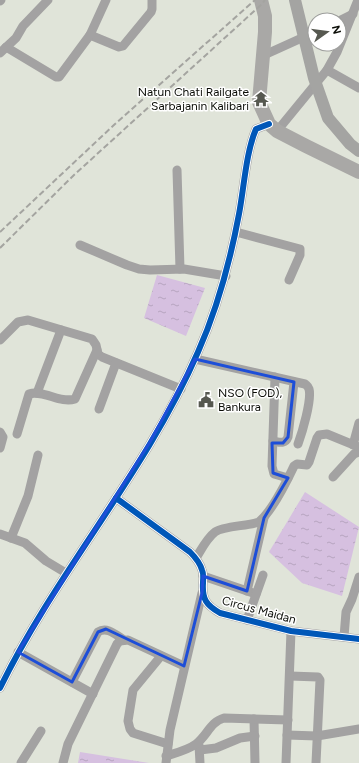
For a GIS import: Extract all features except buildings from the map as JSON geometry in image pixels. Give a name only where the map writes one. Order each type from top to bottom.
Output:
[{"type":"highway","points":[[261,0],[265,16],[259,102],[273,128],[359,172]]},
{"type":"main road","points":[[295,0],[314,78],[328,118],[350,144],[359,151]]},
{"type":"street","points":[[48,0],[24,26],[16,38],[3,50],[56,77],[58,77],[90,34],[106,0]]},
{"type":"street","points":[[90,34],[119,47],[123,46],[151,12],[152,0]]},
{"type":"street","points":[[0,688],[18,652],[150,442],[181,389],[195,359],[212,319],[226,276],[236,232],[251,140],[256,129],[273,128],[327,70],[337,52],[358,0]]},
{"type":"street","points":[[347,17],[353,14]]},
{"type":"street","points":[[262,56],[307,36]]},
{"type":"street","points":[[327,70],[359,88]]},
{"type":"street","points":[[177,170],[180,269]]},
{"type":"street","points":[[236,232],[300,249],[300,255],[289,280]]},
{"type":"street","points":[[80,245],[127,266],[139,269],[180,269],[226,276]]},
{"type":"street","points":[[0,340],[18,322],[28,320],[92,339],[95,342],[98,354],[102,357],[181,389]]},
{"type":"street","points":[[37,393],[62,330]]},
{"type":"street","points":[[17,434],[29,394],[37,393],[72,400],[75,398],[97,350]]},
{"type":"street","points":[[195,359],[305,384],[310,390],[306,418],[298,444]]},
{"type":"street","points":[[99,409],[116,363]]},
{"type":"street","points":[[275,377],[272,471],[274,474],[288,478]]},
{"type":"street","points":[[272,441],[283,443],[288,437],[294,382]]},
{"type":"street","points":[[247,591],[264,518],[294,466],[297,464],[307,465],[319,434],[327,434],[356,446],[359,423]]},
{"type":"street","points":[[0,432],[3,437],[0,448]]},
{"type":"street","points":[[333,477],[354,454],[359,452]]},
{"type":"street","points":[[11,538],[28,496],[38,455]]},
{"type":"street","points":[[116,498],[190,552],[196,558],[203,571],[202,593],[184,666],[166,760]]},
{"type":"street","points":[[196,558],[215,532],[221,529],[252,524],[259,522],[264,518]]},
{"type":"street","points":[[0,534],[25,543],[39,553],[46,561],[66,574]]},
{"type":"street","points":[[247,620],[263,575]]},
{"type":"street","points":[[203,576],[256,594]]},
{"type":"street","points":[[344,637],[346,612],[359,577]]},
{"type":"street","name":"Circus Maidan","points":[[202,593],[208,605],[220,613],[291,631],[359,639]]},
{"type":"street","points":[[72,682],[98,632],[102,629],[106,629],[124,640],[128,640],[184,666]]},
{"type":"street","points":[[286,763],[291,631]]},
{"type":"street","points":[[63,763],[68,744],[117,644],[124,640]]},
{"type":"street","points":[[18,652],[93,694]]},
{"type":"street","points":[[161,656],[133,690],[128,721],[130,729],[133,732],[168,744]]},
{"type":"street","points":[[290,676],[318,677],[320,685],[316,763]]},
{"type":"street","points":[[200,763],[199,746],[218,720],[224,718],[288,720]]},
{"type":"street","points":[[254,719],[255,763]]},
{"type":"street","points":[[287,736],[317,736],[359,729]]},
{"type":"street","points":[[21,763],[41,731]]},
{"type":"street","points":[[166,760],[189,748],[199,746],[222,746],[240,738],[255,736]]},
{"type":"highlighted area","points":[[195,359],[294,382],[288,437],[283,443],[272,443],[273,473],[288,478],[264,518],[247,591],[203,576],[202,593],[184,666],[106,629],[98,632],[72,682],[18,652],[150,442]]},
{"type":"water","points":[[157,275],[205,288],[186,336],[144,318]]},
{"type":"water","points":[[305,492],[359,527],[342,596],[302,583],[269,552]]},
{"type":"water","points":[[80,752],[149,763],[78,763]]},
{"type":"railway","points":[[0,232],[115,124],[255,0]]},
{"type":"railway","points":[[0,248],[74,175],[265,0]]},
{"type":"cycle path","points":[[0,688],[48,603],[153,439],[177,396],[198,352],[212,318],[232,249],[253,138],[256,129],[269,124]]},
{"type":"cycle path","points":[[116,498],[194,556],[203,572],[204,597],[208,604],[220,613],[291,631],[359,639]]},
{"type":"place","name":"Natun Chati Railgate Sarbajanin Kalibari","points":[[261,99]]},
{"type":"place","name":"NSO (FOD), Bankura","points":[[206,400]]}]
